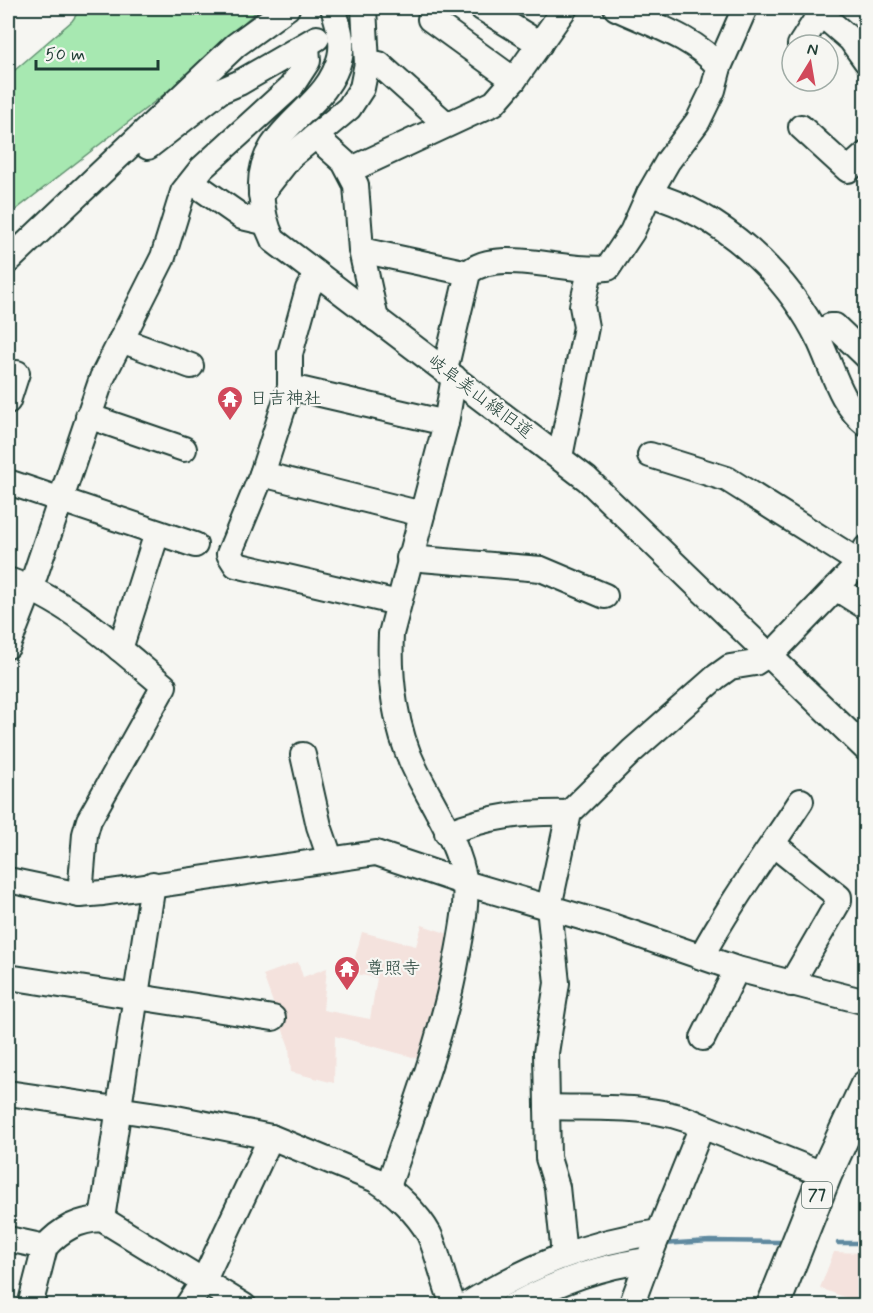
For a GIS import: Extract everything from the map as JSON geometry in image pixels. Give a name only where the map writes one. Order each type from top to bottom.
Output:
[{"type":"main road","name":"77","points":[[773,1305],[825,1175],[866,1087]]},
{"type":"main road","name":"77","points":[[795,1305],[866,1134]]},
{"type":"street","points":[[8,261],[236,45],[287,8]]},
{"type":"street","points":[[261,194],[290,157],[349,108],[362,87],[368,63],[352,8]]},
{"type":"street","name":"岐阜美山線旧道","points":[[352,8],[341,35],[341,56],[334,75],[320,94],[271,145],[263,163],[261,194],[264,222],[273,240],[560,457],[624,514],[866,749]]},
{"type":"street","points":[[482,8],[540,44]]},
{"type":"street","points":[[350,170],[494,103],[514,80],[566,8]]},
{"type":"street","points":[[616,8],[694,45],[707,53],[718,67]]},
{"type":"street","points":[[388,1187],[431,1062],[453,983],[464,918],[465,883],[447,833],[414,769],[400,731],[390,657],[391,634],[398,603],[446,423],[449,374],[468,273],[477,265],[491,261],[518,261],[590,271],[608,268],[632,232],[649,194],[698,121],[713,90],[718,67],[745,8]]},
{"type":"street","points":[[805,33],[817,10],[851,40],[866,61]]},
{"type":"street","points":[[430,19],[514,80]]},
{"type":"street","points":[[8,646],[31,587],[102,378],[163,257],[183,192],[202,168],[291,87],[308,61],[312,41],[220,90],[135,157],[106,168]]},
{"type":"street","points":[[368,63],[379,64],[446,124]]},
{"type":"street","points":[[801,127],[848,170],[866,154]]},
{"type":"street","points":[[316,136],[350,170],[356,185],[361,250],[376,319]]},
{"type":"street","points":[[192,182],[242,217],[264,222]]},
{"type":"street","points":[[649,194],[694,213],[748,247],[767,265],[796,300],[818,338],[850,407],[866,424]]},
{"type":"street","points":[[361,250],[468,273]]},
{"type":"street","points":[[560,457],[586,327],[582,306],[590,271]]},
{"type":"street","points":[[317,274],[308,289],[290,354],[290,387],[262,474],[229,554],[236,565],[398,603]]},
{"type":"street","points":[[818,338],[830,326],[835,326],[866,356]]},
{"type":"street","points":[[121,340],[191,366]]},
{"type":"street","points":[[8,401],[17,373]]},
{"type":"street","points":[[290,387],[446,423]]},
{"type":"street","points":[[88,416],[184,449]]},
{"type":"street","points":[[564,1255],[557,1187],[548,1158],[546,1053],[557,983],[549,907],[569,813],[632,751],[716,677],[730,668],[755,663],[770,654],[836,588],[862,555],[727,479],[650,454]]},
{"type":"street","points":[[262,474],[422,514]]},
{"type":"street","points":[[8,482],[195,545]]},
{"type":"street","points":[[120,649],[157,532]]},
{"type":"street","points":[[409,558],[541,569],[605,596]]},
{"type":"street","points":[[8,580],[31,587],[61,605],[120,649],[164,686],[89,820],[85,834],[80,895]]},
{"type":"street","points":[[836,588],[866,607]]},
{"type":"street","points":[[303,755],[330,858]]},
{"type":"street","points":[[701,957],[724,913],[801,801]]},
{"type":"street","points":[[447,833],[469,824],[512,815],[569,813]]},
{"type":"street","points":[[773,844],[839,897],[839,901],[791,984]]},
{"type":"street","points":[[8,880],[80,895],[375,853],[737,969],[866,1002]]},
{"type":"street","points":[[102,1219],[153,885]]},
{"type":"street","points":[[703,1038],[737,969]]},
{"type":"street","points":[[8,977],[273,1018]]},
{"type":"street","points":[[8,1093],[171,1117],[272,1137],[376,1180],[388,1187],[430,1235],[443,1282],[454,1305]]},
{"type":"street","points":[[547,1107],[654,1113],[689,1119],[825,1175]]},
{"type":"street","points":[[631,1305],[702,1126]]},
{"type":"street","points":[[187,1305],[204,1280],[272,1137]]},
{"type":"street","points":[[30,1305],[45,1247],[57,1234],[84,1220],[102,1219],[244,1305]]},
{"type":"street","points":[[8,1239],[45,1247]]},
{"type":"street","points":[[465,1305],[520,1272],[564,1255],[611,1241],[654,1245]]},
{"type":"street","points":[[512,1305],[566,1281],[616,1264],[654,1245]]},
{"type":"shaded area","points":[[422,925],[458,937],[431,1062],[335,1036],[334,1083],[291,1072],[289,1047],[263,975],[298,962],[303,977],[327,968],[323,1010],[370,1019],[377,978],[351,973],[362,932],[416,946]]},
{"type":"shaded area","points":[[834,1252],[865,1253],[865,1305],[820,1288]]},
{"type":"green space","points":[[81,8],[260,8],[176,85],[13,212],[8,229],[8,76],[72,21]]},
{"type":"waterway","points":[[662,1244],[710,1241],[780,1242]]},
{"type":"waterway","points":[[838,1243],[866,1243]]},
{"type":"waterway","points":[[575,1265],[598,1257]]},
{"type":"place","name":"日吉神社","points":[[230,422]]},
{"type":"place","name":"尊照寺","points":[[347,992]]}]
